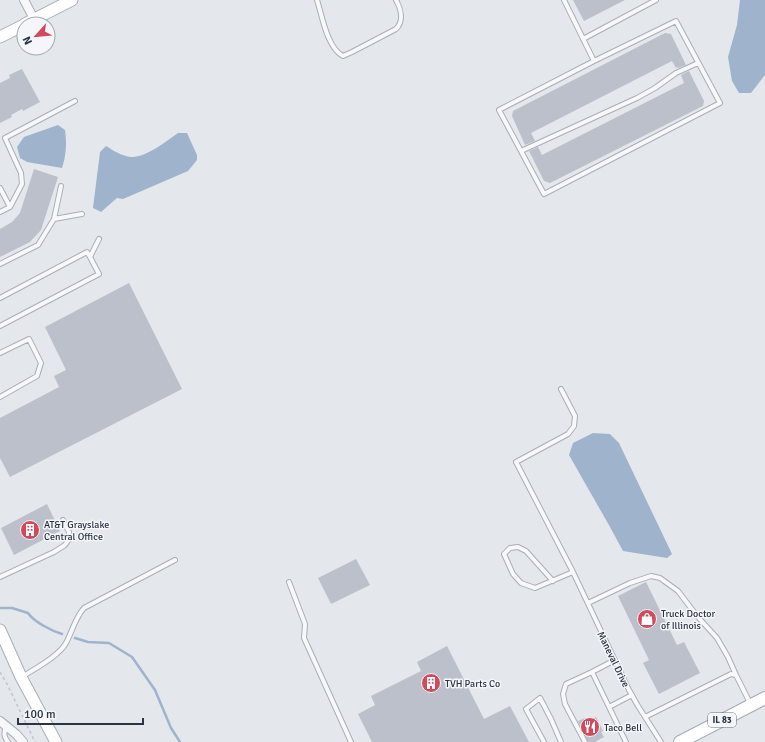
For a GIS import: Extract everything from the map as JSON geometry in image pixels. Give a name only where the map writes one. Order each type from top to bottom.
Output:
[{"type":"main road","name":"IL 83","points":[[680,742],[765,698]]},
{"type":"street","points":[[24,0],[27,16]]},
{"type":"street","points":[[41,16],[72,0]]},
{"type":"street","points":[[0,37],[16,29]]},
{"type":"street","points":[[0,630],[21,678],[56,742]]},
{"type":"street","points":[[2,728],[24,742]]},
{"type":"lane","points":[[317,0],[322,22],[329,38],[338,53],[343,56],[396,29],[399,26],[401,17],[396,0]]},
{"type":"lane","points":[[564,0],[594,61]]},
{"type":"lane","points":[[583,39],[656,0]]},
{"type":"lane","points":[[676,22],[720,103],[544,194],[499,110],[594,61],[676,22]]},
{"type":"lane","points":[[521,151],[637,98],[655,88],[676,73],[698,63]]},
{"type":"lane","points":[[0,212],[10,207],[22,184],[21,173],[2,139],[75,101]]},
{"type":"lane","points":[[0,264],[38,245],[54,219],[61,186]]},
{"type":"lane","points":[[0,188],[10,207]]},
{"type":"lane","points":[[54,219],[82,214]]},
{"type":"lane","points":[[90,257],[99,239]]},
{"type":"lane","points":[[0,298],[87,252],[99,274],[0,326]]},
{"type":"lane","points":[[0,353],[29,339],[41,363],[37,376],[0,396]]},
{"type":"lane","name":"Maneval Drive","points":[[561,389],[575,416],[574,426],[568,434],[516,462],[573,572],[632,696],[661,742]]},
{"type":"lane","points":[[0,576],[54,552],[65,545],[69,539],[69,532],[64,520]]},
{"type":"lane","points":[[552,581],[526,551],[518,547],[510,548],[504,554],[513,574],[521,583],[535,588],[552,581],[573,572]]},
{"type":"lane","points":[[21,678],[56,654],[65,645],[78,614],[84,608],[175,560]]},
{"type":"lane","points":[[588,603],[630,583],[650,576],[660,578],[678,591],[697,616],[717,638],[728,657],[751,706]]},
{"type":"lane","points":[[289,582],[305,624],[304,638],[352,742]]},
{"type":"lane","points":[[584,742],[565,704],[563,694],[566,684],[615,660]]},
{"type":"lane","points":[[592,672],[626,742]]},
{"type":"lane","points":[[645,717],[731,674],[736,676]]},
{"type":"lane","points":[[609,708],[632,696]]},
{"type":"lane","points":[[544,742],[526,709],[540,698],[561,742]]},
{"type":"lane","points":[[2,728],[5,739],[8,742]]},
{"type":"path","points":[[0,672],[35,742]]},
{"type":"water","points":[[740,0],[765,0],[765,75],[751,93],[739,93],[732,81],[728,57],[737,25]]},
{"type":"water","points":[[58,125],[65,130],[66,135],[66,150],[62,168],[27,162],[20,158],[17,147],[24,137]]},
{"type":"water","points":[[178,133],[187,133],[197,155],[197,160],[188,171],[123,199],[117,198],[101,212],[93,208],[100,152],[106,146],[124,156],[137,157],[156,148]]},
{"type":"water","points":[[593,433],[610,434],[619,443],[672,554],[667,558],[623,551],[569,455],[573,443]]},
{"type":"building","points":[[573,0],[625,0],[584,21]]},
{"type":"building","points":[[665,33],[671,34],[686,65],[676,68],[672,61],[531,133],[535,141],[525,145],[512,116],[513,111]]},
{"type":"building","points":[[22,69],[40,102],[23,111],[22,109],[11,115],[12,117],[0,123],[0,83],[10,78],[9,75]]},
{"type":"building","points":[[689,71],[704,101],[703,106],[550,183],[544,181],[529,151],[538,147],[542,155],[684,83],[681,75]]},
{"type":"building","points":[[34,169],[58,177],[41,230],[30,242],[0,257],[0,229],[12,222],[20,213]]},
{"type":"building","points":[[129,283],[182,389],[10,477],[0,458],[0,418],[59,387],[54,376],[66,370],[45,327]]},
{"type":"building","name":"AT&T Grayslake Central Office","points":[[47,504],[60,531],[14,555],[1,528]]},
{"type":"building","points":[[356,559],[370,585],[331,604],[318,578]]},
{"type":"building","name":"Truck Doctor of Illinois","points":[[646,582],[677,645],[684,642],[700,673],[659,694],[643,663],[649,660],[618,596]]},
{"type":"building","name":"TVH Parts Co","points":[[447,646],[484,719],[510,706],[529,742],[372,742],[358,714],[375,705],[371,696],[421,671],[417,662]]},
{"type":"building","name":"Taco Bell","points":[[596,717],[603,731],[601,732],[604,737],[595,742],[588,742],[578,721],[585,718],[586,721]]},
{"type":"waterway","points":[[0,608],[12,608],[28,613],[34,620],[53,631],[62,634]]},
{"type":"waterway","points":[[75,638],[88,642],[109,643],[132,657],[155,690],[171,728],[180,742]]},
{"type":"place","name":"AT&T Grayslake Central Office","points":[[30,530]]},
{"type":"place","name":"Truck Doctor of Illinois","points":[[647,619]]},
{"type":"place","name":"TVH Parts Co","points":[[431,683]]},
{"type":"place","name":"Taco Bell","points":[[590,727]]}]
